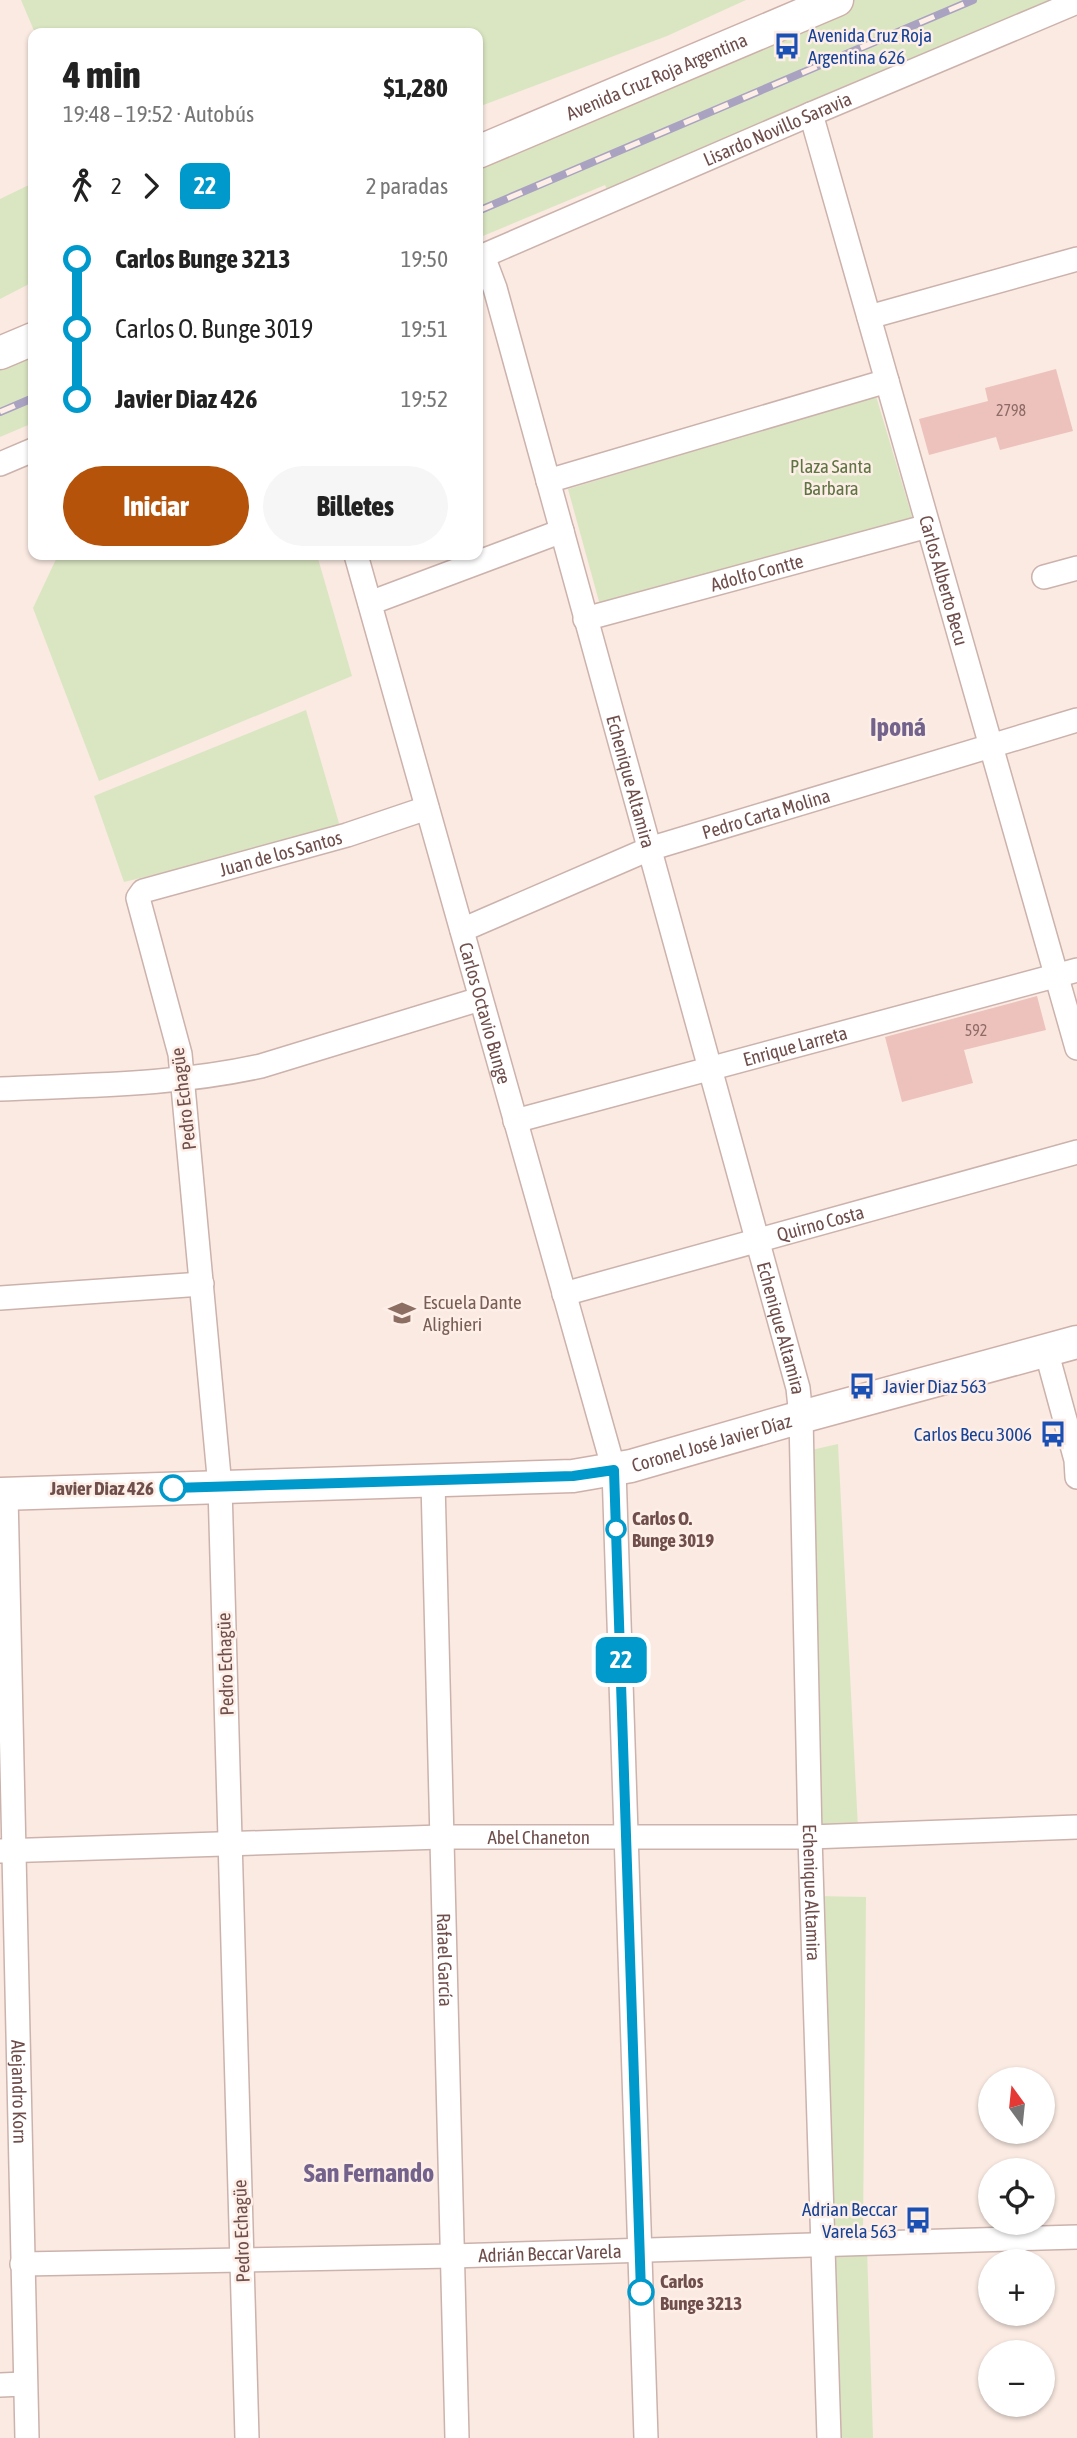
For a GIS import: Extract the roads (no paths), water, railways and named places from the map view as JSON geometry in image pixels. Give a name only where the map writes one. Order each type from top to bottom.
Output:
[{"type":"main road","name":"Avenida Cruz Roja Argentina","points":[[483,150],[837,0]]},
{"type":"main road","points":[[0,354],[28,341]]},
{"type":"main road","name":"Coronel José Javier Díaz","points":[[3,1494],[573,1476],[614,1470],[1077,1342]]},
{"type":"street","name":"Lisardo Novillo Saravia","points":[[483,256],[1077,2]]},
{"type":"street","name":"Carlos Alberto Becu","points":[[811,114],[990,744],[1067,972],[1077,1048]]},
{"type":"street","points":[[869,317],[1077,259]]},
{"type":"street","name":"Echenique Altamira","points":[[483,261],[495,288],[798,1388],[801,1417],[810,1837],[829,2438]]},
{"type":"street","points":[[548,481],[887,381]]},
{"type":"street","points":[[0,464],[28,452]]},
{"type":"street","name":"Adolfo Contte","points":[[585,619],[928,526]]},
{"type":"street","points":[[370,603],[562,531]]},
{"type":"street","name":"Carlos Octavio Bunge","points":[[357,560],[614,1470],[646,2438]]},
{"type":"street","points":[[1044,577],[1077,568]]},
{"type":"street","name":"Pedro Carta Molina","points":[[462,930],[649,849],[1077,719]]},
{"type":"street","name":"Juan de los Santos","points":[[138,898],[143,891],[348,835],[427,808]]},
{"type":"street","name":"Pedro Echagüe","points":[[138,898],[180,1054],[220,1487],[247,2438]]},
{"type":"street","name":"Enrique Larreta","points":[[516,1121],[1067,972]]},
{"type":"street","points":[[0,1089],[183,1079],[261,1066],[480,999]]},
{"type":"street","name":"Quirno Costa","points":[[564,1294],[1077,1152]]},
{"type":"street","points":[[0,1298],[202,1284]]},
{"type":"street","points":[[1046,1350],[1076,1460],[1077,1477]]},
{"type":"street","name":"Rafael García","points":[[433,1482],[457,2438]]},
{"type":"street","name":"Alejandro Korn","points":[[3,1494],[10,2201],[22,2264],[27,2438]]},
{"type":"street","name":"Abel Chaneton","points":[[7,1851],[441,1838],[810,1837],[1077,1827]]},
{"type":"street","name":"Adrián Beccar Varela","points":[[22,2264],[452,2256],[1077,2236]]},
{"type":"street","points":[[0,2385],[24,2384]]},
{"type":"railway","points":[[483,209],[973,0]]},
{"type":"railway","points":[[0,412],[28,400]]},
{"type":"place","name":"Avenida Cruz Roja Argentina 626","points":[[787,46]]},
{"type":"place","name":"Escuela Dante Alighieri","points":[[402,1313]]},
{"type":"place","name":"Javier Diaz 563","points":[[862,1386]]},
{"type":"place","name":"Carlos Becu 3006","points":[[1053,1434]]},
{"type":"place","name":"Javier Diaz 426","points":[[173,1488]]},
{"type":"place","name":"Carlos O. Bunge 3019","points":[[616,1529]]},
{"type":"place","name":"Adrian Beccar Varela 563","points":[[918,2220]]},
{"type":"place","name":"Carlos Bunge 3213","points":[[641,2292]]},
{"type":"district","name":"Iponá","points":[[898,727]]},
{"type":"district","name":"San Fernando","points":[[369,2173]]},
{"type":"park label","name":"Plaza Santa Barbara","points":[[831,477]]}]
